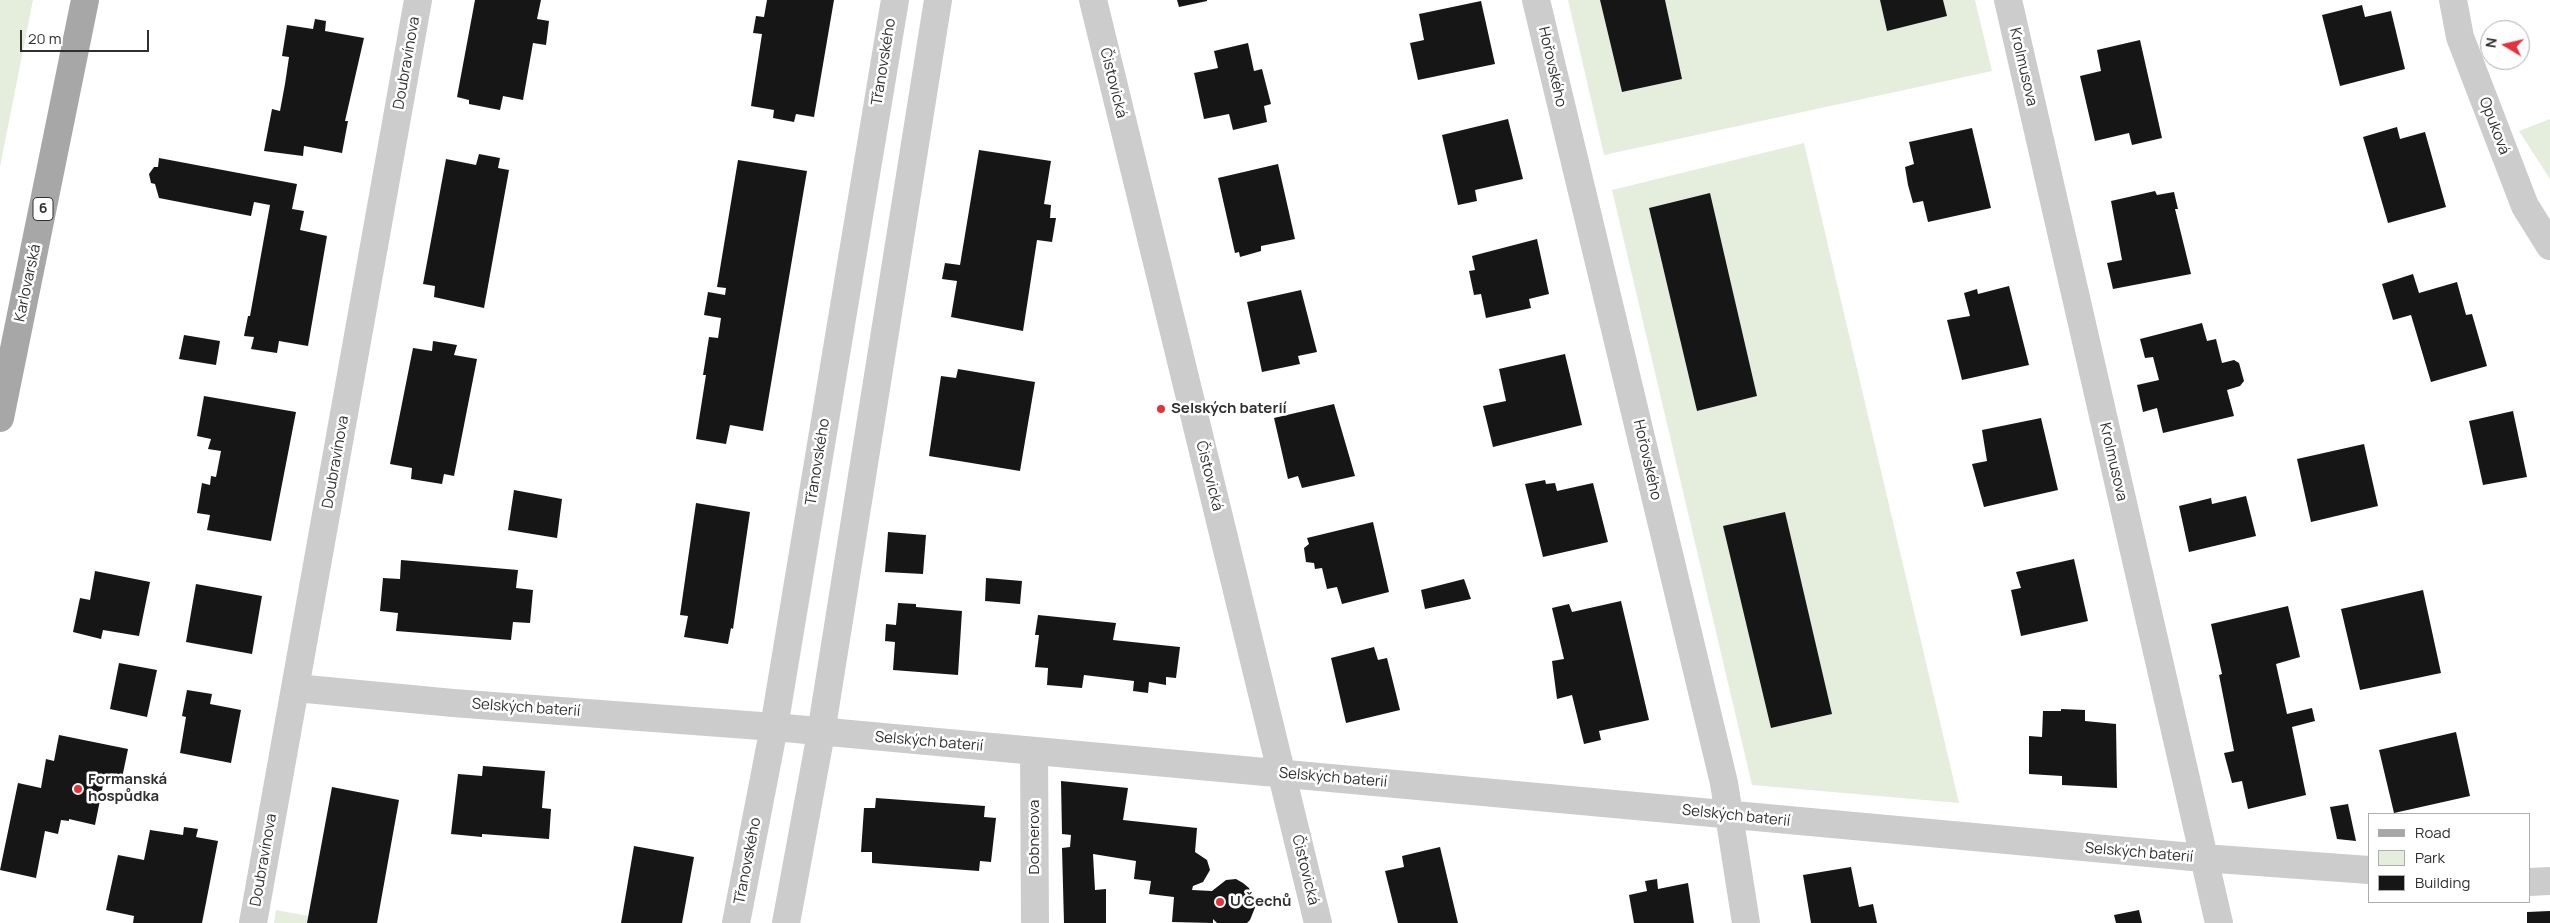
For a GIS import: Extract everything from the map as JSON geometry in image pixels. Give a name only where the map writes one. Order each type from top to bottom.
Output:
[{"type":"main road","name":"Karlovarská","points":[[0,418],[85,0]]},
{"type":"street","name":"Doubravínova","points":[[253,923],[418,0]]},
{"type":"street","name":"Třanovského","points":[[736,923],[774,727],[895,0]]},
{"type":"street","points":[[786,923],[821,732],[938,0]]},
{"type":"street","name":"Čistovická","points":[[1093,0],[1318,923]]},
{"type":"street","name":"Hořovského","points":[[1536,0],[1724,784],[1746,923]]},
{"type":"street","name":"Krolmusova","points":[[2008,0],[2219,923]]},
{"type":"street","name":"Opuková","points":[[2453,0],[2460,37],[2525,206],[2550,246]]},
{"type":"street","name":"Selských baterií","points":[[296,688],[453,703],[774,727],[2203,858],[2368,870]]},
{"type":"street","name":"Dobnerova","points":[[1034,751],[1035,923]]},
{"type":"street","points":[[2530,882],[2550,881]]},
{"type":"green space","points":[[0,0],[33,0],[0,167]]},
{"type":"green space","points":[[1568,0],[1600,0],[1622,92],[1682,79],[1665,0],[1880,0],[1887,31],[1947,16],[1943,0],[1975,0],[1992,71],[1604,155]]},
{"type":"green space","points":[[2550,119],[2550,179],[2519,131]]},
{"type":"green space","points":[[1804,143],[1959,803],[1752,785],[1612,190]],"holes":[[[1710,194],[1757,396],[1697,411],[1649,208]],[[1784,512],[1832,714],[1771,728],[1724,526]]]},
{"type":"green space","points":[[276,910],[308,916],[307,923],[274,923]]},
{"type":"building","points":[[475,0],[541,0],[537,19],[549,21],[546,45],[533,43],[523,100],[503,96],[500,110],[469,104],[469,100],[457,97]]},
{"type":"building","points":[[767,0],[834,0],[814,117],[796,114],[794,122],[773,118],[774,110],[751,106],[762,34],[753,33],[756,16],[764,17]]},
{"type":"building","points":[[1177,0],[1207,0],[1207,1],[1179,7]]},
{"type":"building","points":[[1600,0],[1665,0],[1682,79],[1622,92]]},
{"type":"building","points":[[1880,0],[1943,0],[1947,16],[1887,31]]},
{"type":"building","points":[[1481,1],[1495,64],[1418,80],[1410,43],[1424,40],[1419,14]]},
{"type":"building","points":[[2362,5],[2365,17],[2391,11],[2405,69],[2340,86],[2322,15]]},
{"type":"building","points":[[315,19],[326,21],[325,31],[364,38],[345,121],[348,121],[342,153],[304,146],[303,156],[264,151],[272,109],[280,111],[285,84],[289,57],[282,56],[287,25],[313,29]]},
{"type":"building","points":[[2140,40],[2162,138],[2132,145],[2129,133],[2095,141],[2080,76],[2101,71],[2097,50]]},
{"type":"building","points":[[1248,43],[1254,71],[1262,69],[1271,104],[1264,106],[1267,122],[1233,130],[1229,114],[1204,119],[1194,73],[1218,68],[1214,51]]},
{"type":"building","points":[[1508,119],[1523,179],[1475,190],[1477,201],[1458,205],[1442,135]]},
{"type":"building","points":[[2397,127],[2400,139],[2425,132],[2446,207],[2388,223],[2363,137]]},
{"type":"building","points":[[1972,128],[1991,208],[1928,222],[1923,201],[1913,203],[1908,185],[1905,167],[1914,164],[1909,142]]},
{"type":"building","points":[[979,150],[1051,161],[1044,204],[1051,205],[1050,218],[1056,218],[1052,242],[1037,240],[1023,331],[951,317],[957,281],[942,279],[945,263],[960,265]]},
{"type":"building","points":[[479,154],[500,158],[498,168],[509,170],[484,308],[434,297],[435,286],[423,284],[446,159],[476,165]]},
{"type":"building","points":[[159,158],[297,184],[292,209],[304,211],[300,230],[327,236],[308,346],[279,341],[277,353],[251,349],[254,337],[244,336],[248,316],[250,316],[270,205],[254,202],[251,216],[159,198],[155,184],[151,183],[149,174],[154,167],[158,167]]},
{"type":"building","points":[[738,160],[807,171],[763,431],[730,425],[726,444],[696,439],[706,375],[703,375],[709,337],[718,338],[721,318],[704,315],[708,292],[725,295],[726,288],[717,287]]},
{"type":"building","points":[[1278,164],[1295,239],[1261,246],[1261,251],[1240,257],[1239,252],[1235,253],[1218,178]]},
{"type":"building","points":[[2155,191],[2157,195],[2174,192],[2178,209],[2175,209],[2191,274],[2113,289],[2107,263],[2122,260],[2111,201]]},
{"type":"building","points":[[1710,193],[1757,396],[1697,411],[1649,208]]},
{"type":"building","points":[[1537,239],[1549,294],[1529,299],[1531,308],[1486,318],[1481,294],[1474,295],[1469,271],[1475,270],[1472,256]]},
{"type":"building","points":[[2413,274],[2419,293],[2457,282],[2466,315],[2472,314],[2487,366],[2431,382],[2411,315],[2393,320],[2382,284]]},
{"type":"building","points":[[2009,286],[2029,365],[1962,380],[1947,320],[1970,316],[1964,293],[1977,289],[1978,294]]},
{"type":"building","points":[[1301,290],[1317,352],[1298,356],[1300,364],[1262,372],[1247,302]]},
{"type":"building","points":[[2202,323],[2207,341],[2216,339],[2222,363],[2234,360],[2239,363],[2244,381],[2240,386],[2227,390],[2234,416],[2163,433],[2157,408],[2143,412],[2137,385],[2159,380],[2153,357],[2145,358],[2140,339]]},
{"type":"building","points":[[184,335],[220,341],[216,365],[179,359]]},
{"type":"building","points":[[433,341],[457,345],[454,355],[477,359],[454,476],[444,474],[442,484],[411,479],[412,468],[390,464],[413,348],[432,351]]},
{"type":"building","points":[[1565,354],[1582,425],[1493,447],[1483,406],[1506,401],[1499,369]]},
{"type":"building","points":[[958,369],[1035,382],[1020,471],[929,456],[941,376],[956,378]]},
{"type":"building","points":[[204,396],[296,412],[271,541],[207,530],[210,515],[197,513],[202,483],[210,485],[211,476],[216,477],[221,451],[208,449],[211,439],[197,436]]},
{"type":"building","points":[[1334,404],[1355,476],[1302,488],[1298,476],[1288,479],[1274,418]]},
{"type":"building","points":[[2513,411],[2527,477],[2483,485],[2469,421]]},
{"type":"building","points":[[2041,418],[2058,490],[1984,507],[1972,464],[1987,461],[1982,430]]},
{"type":"building","points":[[2364,444],[2378,506],[2311,522],[2297,459]]},
{"type":"building","points":[[1545,480],[1546,484],[1555,483],[1557,491],[1593,483],[1608,542],[1543,557],[1525,484]]},
{"type":"building","points":[[514,490],[562,499],[557,538],[508,530]]},
{"type":"building","points":[[2246,496],[2256,536],[2189,552],[2179,506],[2211,498],[2212,504]]},
{"type":"building","points":[[696,503],[750,512],[733,629],[731,628],[728,644],[684,637],[688,616],[680,615]]},
{"type":"building","points":[[1785,512],[1832,714],[1771,728],[1723,526]]},
{"type":"building","points":[[1373,522],[1389,592],[1342,604],[1337,587],[1327,589],[1322,568],[1315,569],[1314,563],[1306,562],[1304,548],[1309,544],[1307,538]]},
{"type":"building","points":[[888,532],[926,535],[923,574],[885,572]]},
{"type":"building","points":[[2074,559],[2088,621],[2021,636],[2011,590],[2021,588],[2016,572]]},
{"type":"building","points":[[401,560],[518,570],[516,588],[533,590],[530,623],[513,622],[511,640],[396,631],[398,613],[380,611],[383,578],[400,579]]},
{"type":"building","points":[[95,571],[150,582],[139,636],[103,630],[101,639],[73,632],[80,598],[90,600]]},
{"type":"building","points":[[986,578],[1022,581],[1020,604],[985,601]]},
{"type":"building","points":[[1464,579],[1471,599],[1425,609],[1421,590]]},
{"type":"building","points":[[196,584],[262,596],[252,654],[186,642]]},
{"type":"building","points":[[2423,590],[2441,673],[2360,690],[2341,609]]},
{"type":"building","points":[[1621,601],[1649,720],[1599,731],[1601,740],[1584,744],[1572,695],[1557,699],[1552,661],[1564,659],[1552,608],[1569,604],[1572,612]]},
{"type":"building","points":[[898,603],[916,604],[916,607],[962,611],[958,675],[893,670],[895,642],[885,641],[886,624],[896,625]]},
{"type":"building","points":[[2288,606],[2300,657],[2276,664],[2287,714],[2312,708],[2315,721],[2292,727],[2306,795],[2248,809],[2242,781],[2232,783],[2224,753],[2234,751],[2219,675],[2222,674],[2211,624]]},
{"type":"building","points":[[1038,615],[1116,623],[1113,640],[1180,647],[1176,678],[1166,677],[1166,685],[1149,682],[1148,693],[1133,691],[1134,681],[1084,675],[1082,688],[1047,685],[1048,668],[1035,667],[1039,635],[1035,635]]},
{"type":"building","points":[[1374,647],[1378,660],[1387,658],[1400,710],[1346,723],[1331,658]]},
{"type":"building","points":[[119,663],[157,670],[147,717],[110,709]]},
{"type":"building","points":[[187,690],[212,694],[210,704],[241,710],[231,763],[180,753],[186,717],[182,716]]},
{"type":"building","points":[[2061,709],[2085,710],[2085,721],[2116,724],[2117,788],[2062,785],[2062,776],[2029,774],[2029,736],[2042,737],[2043,711],[2061,711]]},
{"type":"building","points":[[2456,732],[2470,796],[2394,813],[2379,750]]},
{"type":"building","points":[[59,735],[128,749],[122,778],[105,775],[95,825],[69,819],[69,821],[61,820],[58,834],[45,831],[36,878],[0,870],[18,783],[41,788],[46,759],[54,761]]},
{"type":"building","points":[[483,766],[545,771],[542,808],[551,809],[549,839],[482,834],[482,837],[451,834],[458,774],[482,776]]},
{"type":"building","points":[[1061,781],[1128,788],[1123,820],[1197,828],[1195,852],[1207,860],[1210,870],[1203,882],[1193,886],[1192,890],[1212,891],[1226,880],[1236,879],[1249,888],[1256,905],[1250,920],[1247,923],[1217,923],[1213,919],[1213,923],[1172,922],[1174,897],[1149,894],[1151,881],[1134,879],[1136,861],[1093,854],[1095,890],[1106,889],[1106,923],[1064,923],[1062,848],[1070,847],[1071,835],[1062,834]]},
{"type":"building","points":[[332,787],[399,800],[377,923],[307,923]]},
{"type":"building","points":[[876,798],[985,806],[984,817],[996,818],[991,862],[980,861],[979,871],[872,863],[872,852],[861,852],[864,808],[875,808]]},
{"type":"building","points":[[2348,804],[2356,841],[2337,839],[2330,807]]},
{"type":"building","points":[[184,827],[198,829],[196,837],[218,841],[202,923],[133,923],[134,916],[106,910],[118,855],[144,860],[150,830],[183,835]]},
{"type":"building","points":[[634,846],[694,857],[682,923],[621,923]]},
{"type":"building","points":[[1440,847],[1458,923],[1398,923],[1385,871],[1404,867],[1402,856]]},
{"type":"building","points":[[1851,867],[1859,907],[1873,904],[1877,923],[1811,923],[1803,875]]},
{"type":"building","points":[[1657,879],[1658,889],[1688,883],[1694,923],[1634,923],[1629,895],[1647,891],[1645,881]]},
{"type":"building","points":[[2139,910],[2142,923],[2116,923],[2114,915]]},
{"type":"building","points":[[2550,911],[2550,923],[2527,923],[2527,912]]},
{"type":"place","name":"Selských baterií","points":[[1161,409]]},
{"type":"place","name":"Formanská hospůdka","points":[[78,789]]},
{"type":"place","name":"U Čechů","points":[[1220,902]]}]
